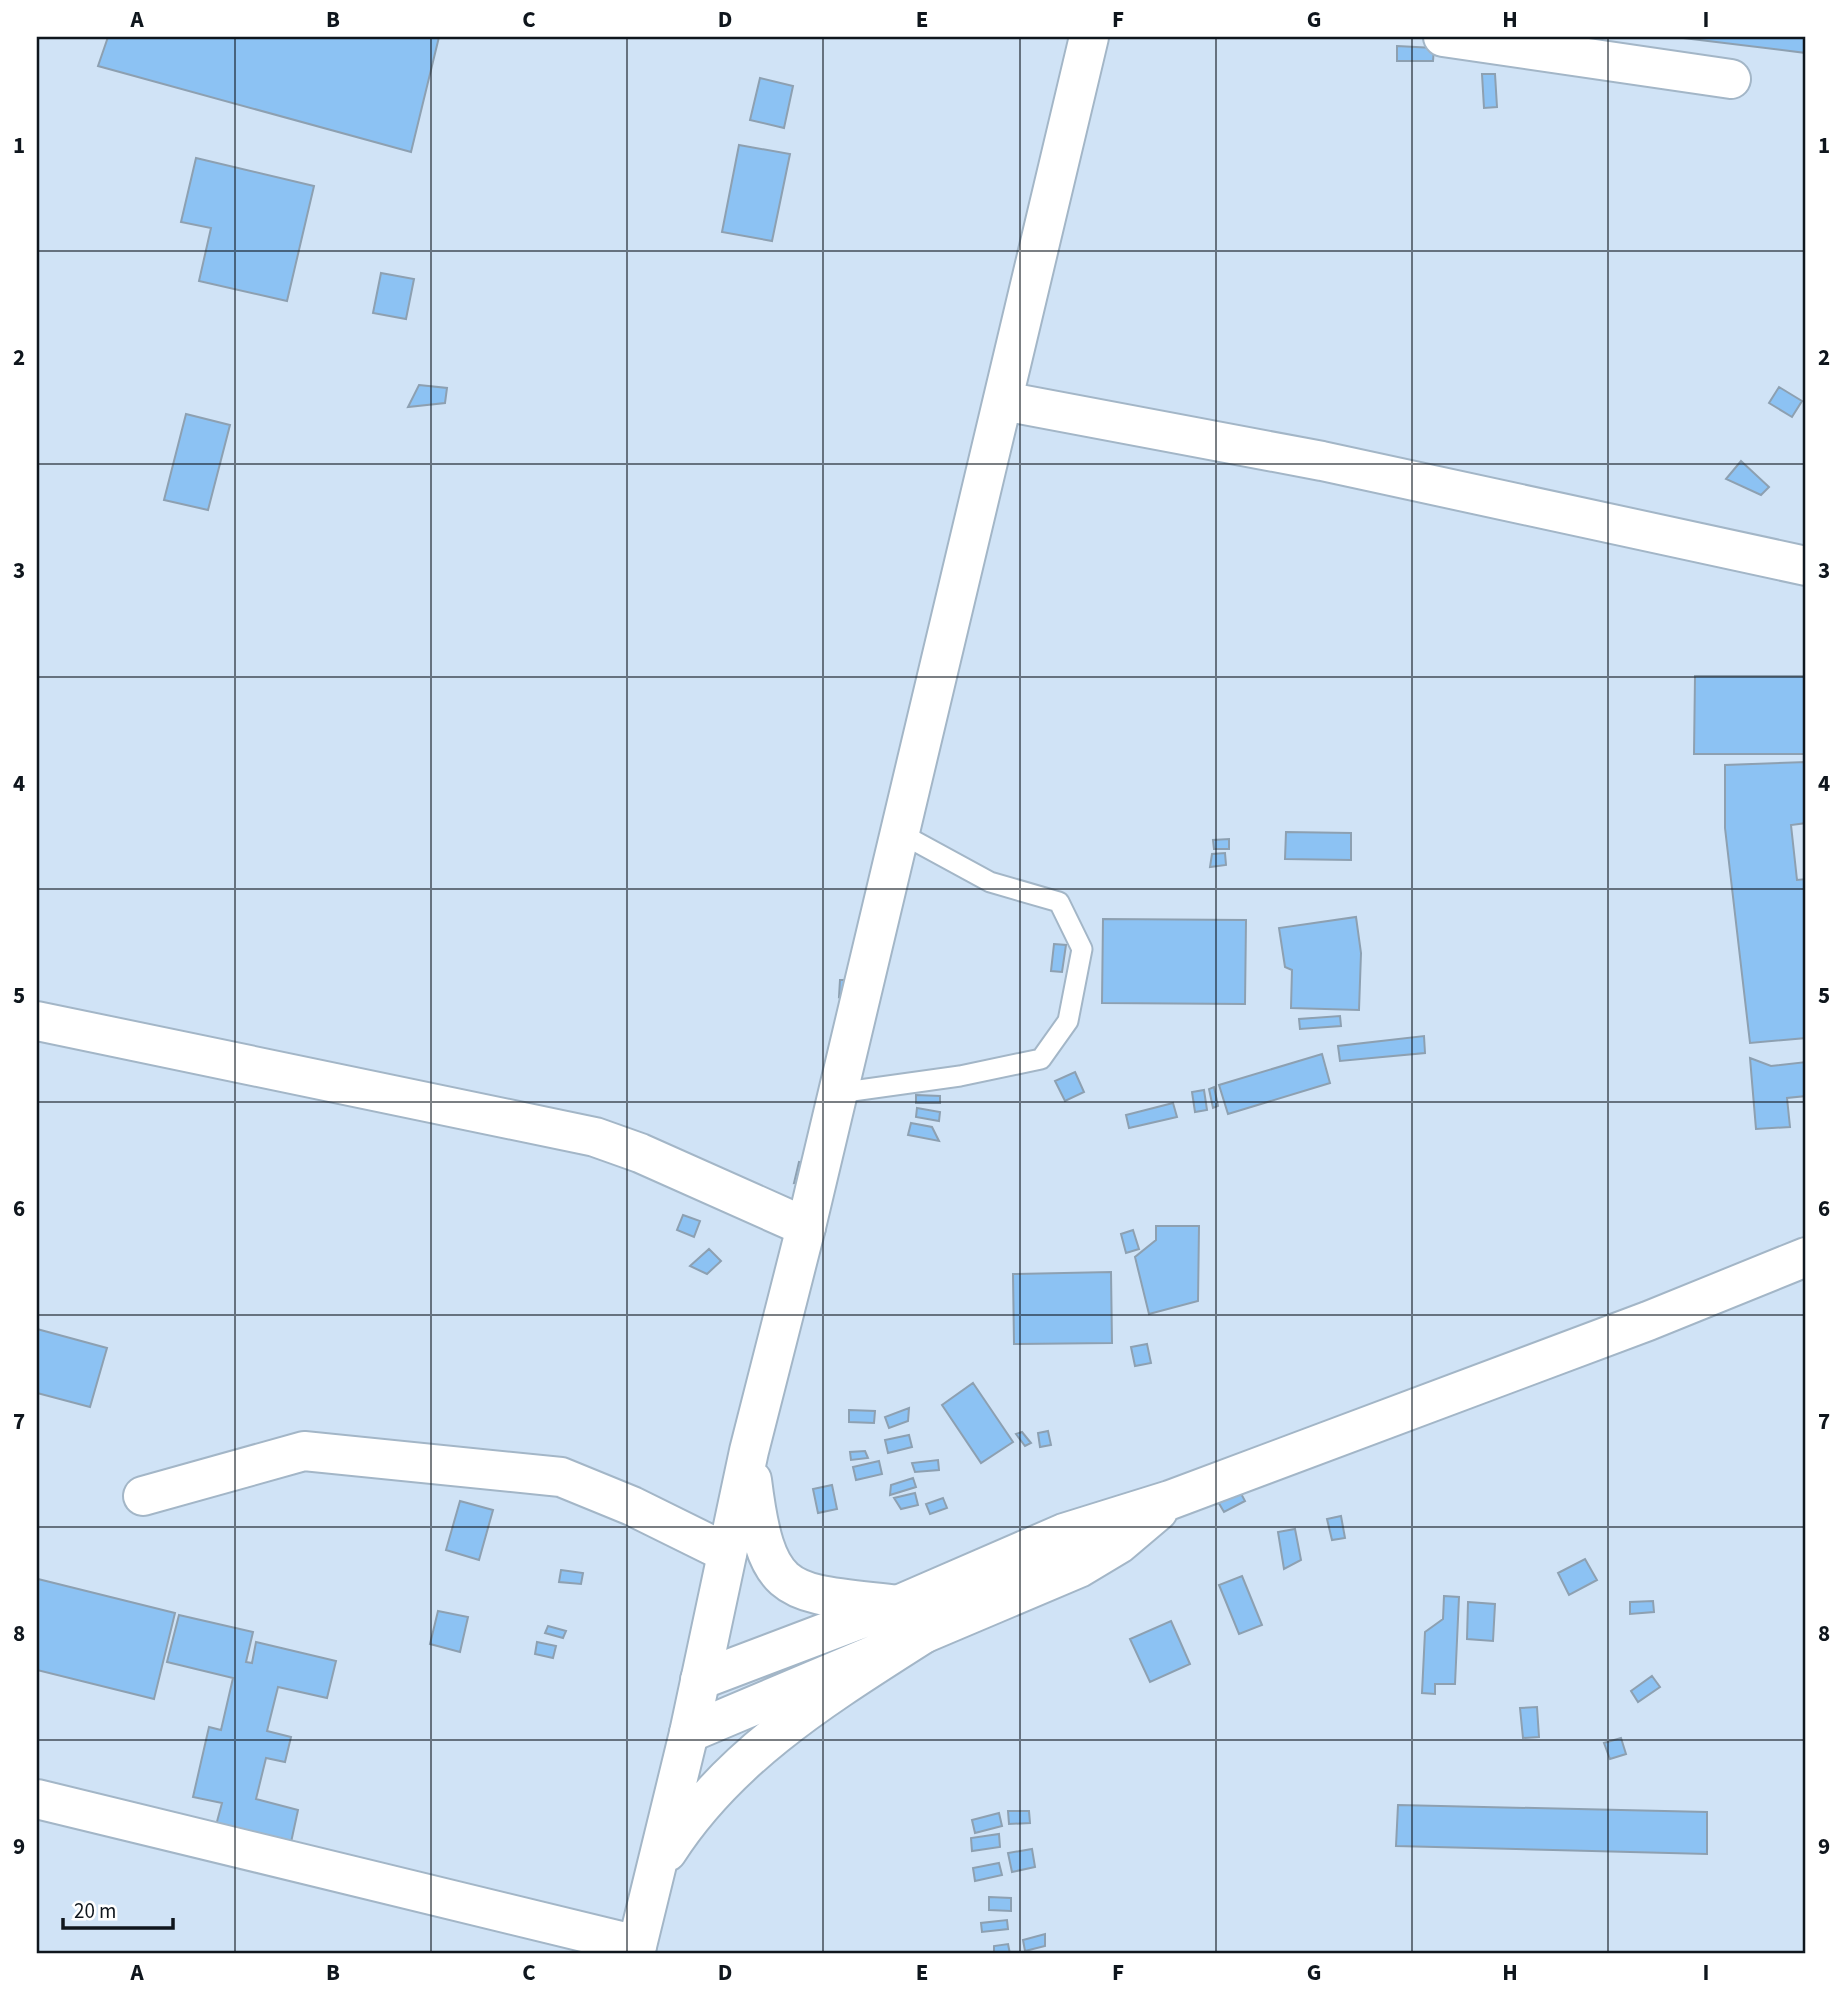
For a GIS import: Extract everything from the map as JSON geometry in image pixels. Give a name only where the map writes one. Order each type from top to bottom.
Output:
[{"type":"main road","points":[[37,1799],[636,1950],[689,1733],[749,1451],[806,1227],[1089,37]]},
{"type":"main road","points":[[1443,37],[1731,79]]},
{"type":"main road","points":[[1003,401],[1322,461],[1806,566]]},
{"type":"main road","points":[[37,1021],[595,1137],[640,1153],[806,1227]]},
{"type":"main road","points":[[700,1681],[898,1605],[1064,1533],[1170,1500],[1636,1326],[1806,1257]]},
{"type":"main road","points":[[143,1496],[303,1451],[561,1478],[632,1506],[727,1553]]},
{"type":"main road","points":[[749,1451],[759,1530],[768,1559],[779,1578],[804,1592],[898,1605]]},
{"type":"main road","points":[[689,1733],[1079,1568],[1119,1544],[1170,1500]]},
{"type":"main road","points":[[655,1872],[684,1825],[710,1795],[767,1741],[819,1701],[931,1629]]},
{"type":"lane","points":[[838,1093],[960,1076],[1041,1059],[1068,1021],[1082,949],[1059,902],[990,882],[900,833]]},
{"type":"building","points":[[108,37],[439,37],[411,152],[98,66]]},
{"type":"building","points":[[1675,37],[1806,37],[1806,53]]},
{"type":"building","points":[[1397,46],[1434,48],[1433,61],[1397,61]]},
{"type":"building","points":[[1482,74],[1495,74],[1497,107],[1484,108]]},
{"type":"building","points":[[760,78],[793,86],[784,128],[750,120]]},
{"type":"building","points":[[739,145],[790,154],[772,241],[722,232]]},
{"type":"building","points":[[196,158],[314,186],[287,301],[199,281],[211,228],[181,222]]},
{"type":"building","points":[[381,273],[414,279],[406,319],[373,313]]},
{"type":"building","points":[[419,385],[447,388],[445,403],[408,407]]},
{"type":"building","points":[[1779,387],[1802,401],[1792,417],[1769,403]]},
{"type":"building","points":[[186,414],[230,425],[208,510],[164,500]]},
{"type":"building","points":[[1741,461],[1769,487],[1761,495],[1726,479]]},
{"type":"building","points":[[1695,676],[1806,676],[1806,754],[1694,754]]},
{"type":"building","points":[[1806,762],[1806,823],[1791,825],[1797,880],[1806,879],[1806,1038],[1750,1043],[1725,828],[1725,765]]},
{"type":"building","points":[[1286,832],[1351,833],[1351,860],[1285,859]]},
{"type":"building","points":[[1229,839],[1229,849],[1214,849],[1213,840]]},
{"type":"building","points":[[1225,853],[1226,865],[1210,867],[1212,854]]},
{"type":"building","points":[[1356,917],[1361,953],[1359,1010],[1291,1008],[1292,970],[1285,967],[1279,928]]},
{"type":"building","points":[[1103,919],[1246,920],[1245,1004],[1102,1003]]},
{"type":"building","points":[[1054,944],[1066,945],[1062,972],[1051,971]]},
{"type":"building","points":[[840,980],[853,980],[847,994],[839,997]]},
{"type":"building","points":[[1340,1016],[1341,1026],[1300,1029],[1299,1019]]},
{"type":"building","points":[[1424,1036],[1425,1053],[1340,1061],[1338,1046]]},
{"type":"building","points":[[1322,1054],[1330,1083],[1228,1114],[1219,1085]]},
{"type":"building","points":[[1750,1058],[1771,1066],[1806,1062],[1806,1096],[1787,1098],[1790,1127],[1756,1129]]},
{"type":"building","points":[[1075,1072],[1084,1092],[1065,1101],[1055,1081]]},
{"type":"building","points":[[1214,1087],[1218,1106],[1213,1108],[1209,1089]]},
{"type":"building","points":[[1204,1090],[1207,1110],[1195,1112],[1192,1092]]},
{"type":"building","points":[[916,1095],[940,1096],[940,1103],[916,1103]]},
{"type":"building","points":[[1173,1103],[1177,1117],[1129,1128],[1126,1115]]},
{"type":"building","points":[[917,1108],[940,1112],[939,1121],[916,1117]]},
{"type":"building","points":[[911,1123],[932,1127],[939,1141],[908,1135]]},
{"type":"building","points":[[799,1162],[810,1164],[807,1181],[794,1183]]},
{"type":"building","points":[[683,1215],[700,1221],[694,1237],[677,1230]]},
{"type":"building","points":[[1156,1226],[1199,1226],[1198,1301],[1149,1314],[1135,1257],[1156,1240]]},
{"type":"building","points":[[1133,1230],[1139,1249],[1126,1253],[1121,1234]]},
{"type":"building","points":[[709,1249],[721,1261],[707,1274],[690,1266]]},
{"type":"building","points":[[1111,1272],[1112,1343],[1014,1344],[1013,1274]]},
{"type":"building","points":[[37,1329],[107,1348],[90,1407],[37,1393]]},
{"type":"building","points":[[1147,1344],[1151,1363],[1135,1366],[1131,1347]]},
{"type":"building","points":[[973,1383],[1013,1442],[981,1463],[942,1405]]},
{"type":"building","points":[[909,1408],[908,1421],[889,1428],[885,1417]]},
{"type":"building","points":[[849,1410],[875,1411],[874,1423],[849,1422]]},
{"type":"building","points":[[1048,1431],[1051,1445],[1040,1447],[1038,1433]]},
{"type":"building","points":[[1022,1432],[1031,1443],[1025,1446],[1016,1434]]},
{"type":"building","points":[[909,1435],[912,1447],[888,1453],[885,1440]]},
{"type":"building","points":[[865,1451],[868,1458],[851,1460],[850,1452]]},
{"type":"building","points":[[938,1460],[939,1470],[915,1472],[912,1463]]},
{"type":"building","points":[[879,1461],[882,1474],[856,1480],[853,1467]]},
{"type":"building","points":[[913,1478],[916,1487],[890,1495],[891,1485]]},
{"type":"building","points":[[832,1485],[837,1509],[818,1513],[813,1489]]},
{"type":"building","points":[[1238,1488],[1245,1501],[1224,1512],[1217,1500]]},
{"type":"building","points":[[915,1493],[918,1505],[901,1509],[894,1498]]},
{"type":"building","points":[[943,1498],[947,1508],[930,1514],[926,1504]]},
{"type":"building","points":[[460,1501],[493,1510],[479,1560],[446,1550]]},
{"type":"building","points":[[1341,1516],[1345,1538],[1332,1540],[1327,1519]]},
{"type":"building","points":[[1295,1529],[1301,1560],[1284,1569],[1278,1532]]},
{"type":"building","points":[[1585,1559],[1597,1580],[1569,1595],[1558,1573]]},
{"type":"building","points":[[561,1570],[583,1573],[581,1584],[559,1582]]},
{"type":"building","points":[[1242,1576],[1262,1625],[1239,1634],[1219,1585]]},
{"type":"building","points":[[38,1579],[175,1613],[154,1699],[37,1670]]},
{"type":"building","points":[[1444,1596],[1459,1597],[1455,1684],[1435,1684],[1435,1694],[1422,1693],[1425,1632],[1443,1619]]},
{"type":"building","points":[[1653,1601],[1654,1612],[1630,1614],[1630,1602]]},
{"type":"building","points":[[1468,1602],[1495,1604],[1493,1641],[1467,1639]]},
{"type":"building","points":[[438,1611],[468,1617],[460,1652],[430,1644]]},
{"type":"building","points":[[179,1615],[253,1632],[246,1662],[252,1663],[256,1642],[336,1661],[327,1698],[278,1687],[267,1731],[291,1737],[285,1762],[266,1758],[256,1799],[298,1810],[290,1847],[215,1829],[222,1803],[193,1797],[209,1727],[221,1730],[233,1678],[167,1662]]},
{"type":"building","points":[[1171,1621],[1190,1664],[1150,1682],[1130,1639]]},
{"type":"building","points":[[548,1626],[566,1631],[563,1638],[545,1633]]},
{"type":"building","points":[[537,1642],[556,1646],[553,1658],[535,1654]]},
{"type":"building","points":[[1652,1676],[1660,1687],[1638,1702],[1631,1691]]},
{"type":"building","points":[[1537,1707],[1539,1737],[1523,1738],[1520,1708]]},
{"type":"building","points":[[1621,1738],[1626,1754],[1610,1759],[1604,1743]]},
{"type":"building","points":[[1398,1805],[1707,1812],[1707,1854],[1396,1846]]},
{"type":"building","points":[[1008,1811],[1029,1811],[1030,1823],[1009,1824]]},
{"type":"building","points":[[999,1813],[1002,1826],[975,1833],[972,1820]]},
{"type":"building","points":[[999,1834],[1000,1847],[972,1851],[971,1838]]},
{"type":"building","points":[[1032,1849],[1035,1867],[1012,1872],[1008,1853]]},
{"type":"building","points":[[999,1863],[1002,1875],[975,1881],[973,1868]]},
{"type":"building","points":[[989,1897],[1011,1898],[1011,1911],[989,1910]]},
{"type":"building","points":[[1007,1920],[1008,1929],[982,1932],[981,1923]]},
{"type":"building","points":[[1045,1934],[1045,1946],[1025,1951],[1023,1940]]},
{"type":"building","points":[[1008,1944],[1010,1954],[994,1954],[994,1946]]}]
